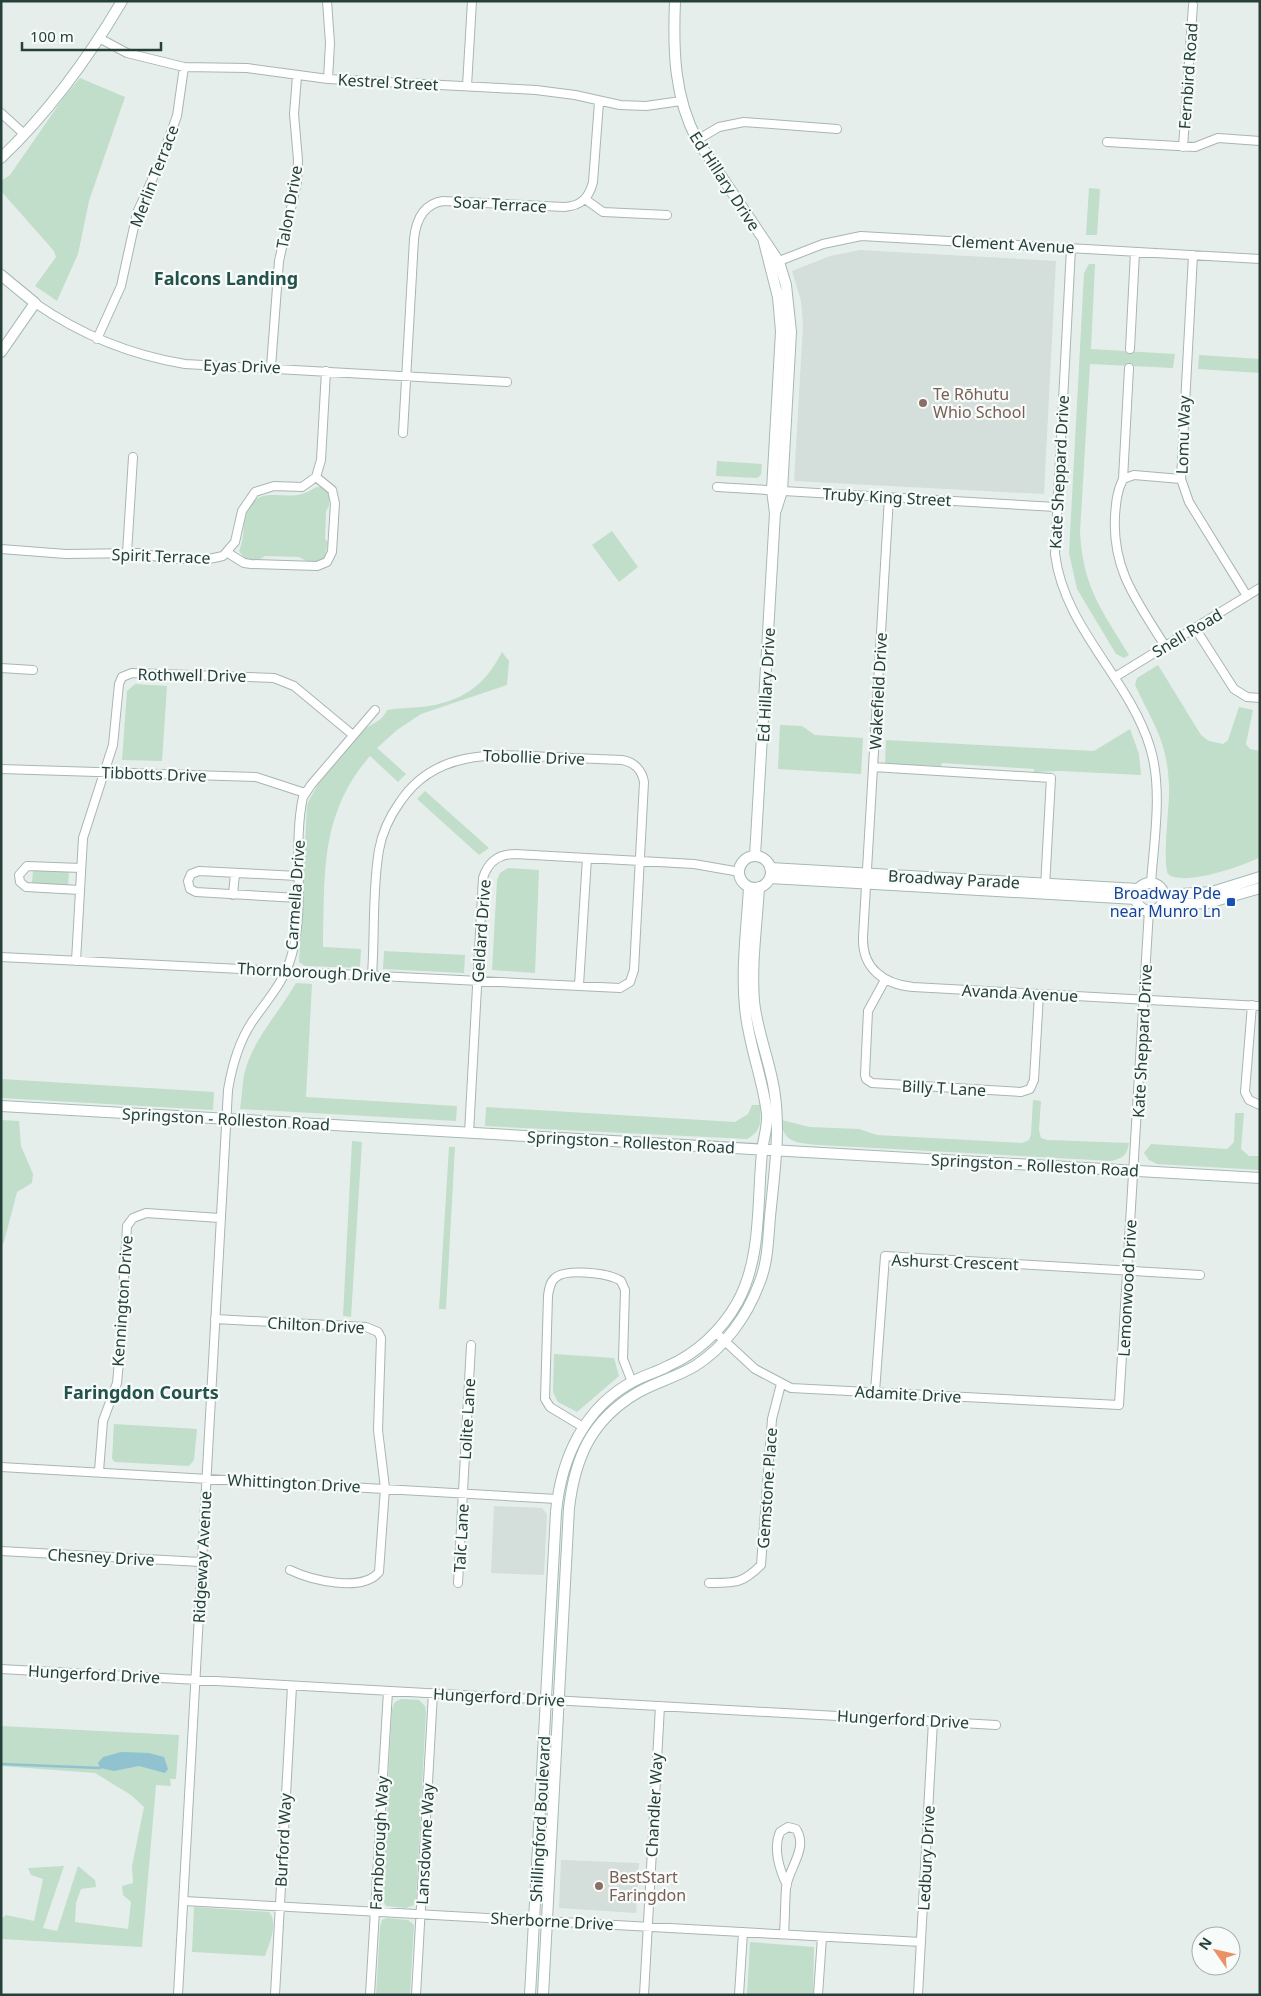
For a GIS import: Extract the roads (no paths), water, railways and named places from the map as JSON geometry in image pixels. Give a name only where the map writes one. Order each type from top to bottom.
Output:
[{"type":"street","points":[[1,158],[24,134],[99,38],[122,1]]},
{"type":"street","points":[[327,1],[330,42],[328,80]]},
{"type":"street","points":[[467,86],[472,1]]},
{"type":"street","name":"Ed Hillary Drive","points":[[675,1],[673,55],[681,101],[697,140],[764,242],[775,263],[781,331],[777,491],[755,856]]},
{"type":"street","name":"Fernbird Road","points":[[1183,147],[1193,5]]},
{"type":"street","name":"Kestrel Street","points":[[99,38],[128,53],[184,67],[255,68],[328,80],[467,86],[565,93],[599,102],[646,106],[681,101]]},
{"type":"street","name":"Merlin Terrace","points":[[97,339],[121,286],[137,213],[160,162],[176,116],[184,67]]},
{"type":"street","name":"Talon Drive","points":[[271,367],[279,261],[297,182],[298,160],[294,114],[297,76]]},
{"type":"street","points":[[599,102],[593,182],[585,199],[603,212],[667,215]]},
{"type":"street","points":[[1,113],[24,134]]},
{"type":"street","points":[[697,140],[719,126],[744,122],[837,128]]},
{"type":"street","points":[[1107,142],[1195,147],[1218,138],[1260,141]]},
{"type":"street","name":"Soar Terrace","points":[[406,376],[415,228],[417,219],[428,206],[443,201],[564,208],[573,206],[585,199]]},
{"type":"street","name":"Clement Avenue","points":[[775,263],[832,241],[861,236],[1260,259]]},
{"type":"street","name":"Kate Sheppard Drive","points":[[1071,248],[1055,554],[1063,589],[1079,621],[1136,712],[1154,761],[1155,803],[1151,883]]},
{"type":"street","points":[[1130,349],[1135,252]]},
{"type":"street","name":"Lomu Way","points":[[1193,255],[1181,479],[1189,502],[1247,596]]},
{"type":"street","name":"Eyas Drive","points":[[1,275],[35,304],[97,339],[146,356],[175,362],[507,382]]},
{"type":"street","points":[[1,352],[35,304]]},
{"type":"street","points":[[1130,368],[1123,479],[1117,490],[1114,532],[1119,564],[1125,579],[1165,646]]},
{"type":"street","points":[[228,553],[240,561],[251,564],[317,566],[327,562],[332,552],[335,503],[332,490],[316,476],[321,460],[326,371]]},
{"type":"street","points":[[403,433],[406,376]]},
{"type":"street","points":[[127,553],[132,457]]},
{"type":"street","points":[[1123,479],[1134,475],[1181,479]]},
{"type":"street","name":"Spirit Terrace","points":[[1,549],[66,554],[127,553],[168,559],[218,558],[228,553],[235,542],[242,511],[255,492],[274,486],[302,487],[316,476]]},
{"type":"street","name":"Truby King Street","points":[[718,487],[1056,507]]},
{"type":"street","name":"Wakefield Drive","points":[[867,879],[888,497]]},
{"type":"street","name":"Snell Road","points":[[1115,678],[1260,588]]},
{"type":"street","points":[[1195,628],[1234,689],[1247,697],[1260,698]]},
{"type":"street","points":[[1,668],[33,670]]},
{"type":"street","name":"Rothwell Drive","points":[[76,960],[85,828],[105,772],[115,734],[119,684],[122,677],[129,673],[260,676],[281,679],[294,686],[352,735]]},
{"type":"street","name":"Carmella Drive","points":[[226,1119],[230,1077],[240,1044],[252,1023],[275,992],[287,970],[296,937],[300,814],[305,793],[375,710]]},
{"type":"street","name":"Tobollie Drive","points":[[372,975],[378,862],[382,837],[393,811],[404,795],[419,779],[441,766],[465,758],[501,754],[628,761],[639,770],[644,782],[634,970],[633,978],[626,986]]},
{"type":"street","points":[[873,767],[1051,778],[1044,889]]},
{"type":"street","name":"Tibbotts Drive","points":[[1,769],[256,777],[305,793]]},
{"type":"street","name":"Geldard Drive","points":[[469,1133],[483,878],[488,865],[499,857],[509,854],[694,864],[740,872]]},
{"type":"street","points":[[754,887],[742,880],[740,872],[746,859],[755,856],[765,860],[770,873],[754,887],[744,992],[747,1022],[762,1081],[767,1117],[762,1150]]},
{"type":"street","points":[[579,985],[587,858]]},
{"type":"street","points":[[80,890],[26,886],[20,882],[19,875],[27,866],[81,868]]},
{"type":"street","points":[[298,876],[199,871],[191,874],[188,881],[190,889],[196,892],[298,898]]},
{"type":"street","points":[[233,895],[234,873]]},
{"type":"street","name":"Broadway Parade","points":[[770,873],[1137,894]]},
{"type":"street","points":[[1162,900],[1158,885],[1151,883],[1144,884],[1137,894],[1141,907],[1149,910],[1162,900],[1212,892],[1260,877]]},
{"type":"street","points":[[867,879],[863,937],[864,955],[872,969],[885,980]]},
{"type":"street","points":[[754,887],[754,999],[774,1090],[777,1118],[776,1151]]},
{"type":"street","points":[[1162,900],[1208,903],[1260,888]]},
{"type":"street","name":"Kate Sheppard Drive","points":[[1134,1171],[1149,910]]},
{"type":"street","name":"Thornborough Drive","points":[[1,957],[620,988],[626,986]]},
{"type":"street","name":"Avanda Avenue","points":[[885,980],[900,986],[912,987],[1256,1005]]},
{"type":"street","name":"Billy T Lane","points":[[885,980],[868,1011],[865,1075],[869,1082],[872,1083],[1021,1092],[1030,1089],[1034,1080],[1039,994]]},
{"type":"street","points":[[1256,1005],[1245,1092],[1249,1100],[1260,1105]]},
{"type":"street","name":"Springston - Rolleston Road","points":[[1,1106],[1260,1178]]},
{"type":"street","name":"Ridgeway Avenue","points":[[178,1995],[226,1119]]},
{"type":"street","name":"Shillingford Boulevard","points":[[530,1995],[557,1499],[561,1473],[583,1427],[606,1402],[632,1382],[689,1355],[715,1332],[737,1303],[748,1279],[754,1254],[762,1150]]},
{"type":"street","name":"Shillingford Boulevard","points":[[543,1995],[569,1508],[573,1475],[584,1447],[604,1420],[637,1393],[697,1365],[724,1341],[747,1311],[760,1282],[766,1254],[776,1151]]},
{"type":"street","name":"Lemonwood Drive","points":[[1119,1405],[1134,1171]]},
{"type":"street","name":"Kennington Drive","points":[[99,1471],[104,1421],[117,1383],[127,1226],[133,1218],[146,1213],[220,1218]]},
{"type":"street","name":"Ashurst Crescent","points":[[875,1392],[885,1256],[1128,1270]]},
{"type":"street","points":[[1128,1270],[1200,1276]]},
{"type":"street","points":[[583,1427],[550,1407],[544,1399],[548,1296],[550,1286],[556,1277],[564,1273],[603,1274],[621,1281],[625,1290],[623,1360],[632,1382]]},
{"type":"street","name":"Chilton Drive","points":[[215,1319],[366,1328],[378,1332],[382,1349],[378,1430],[385,1488]]},
{"type":"street","name":"Adamite Drive","points":[[715,1332],[755,1369],[791,1388],[1119,1405]]},
{"type":"street","name":"Lolite Lane","points":[[464,1493],[471,1344]]},
{"type":"street","name":"Gemstone Place","points":[[709,1583],[736,1584],[749,1578],[761,1565],[772,1419],[781,1384]]},
{"type":"street","name":"Whittington Drive","points":[[1,1466],[557,1499]]},
{"type":"street","points":[[290,1570],[310,1580],[362,1583],[374,1578],[379,1572],[381,1561],[385,1488]]},
{"type":"street","name":"Talc Lane","points":[[458,1583],[464,1493]]},
{"type":"street","name":"Chesney Drive","points":[[1,1551],[201,1562]]},
{"type":"street","points":[[550,1644],[563,1644]]},
{"type":"street","name":"Hungerford Drive","points":[[1,1669],[996,1725]]},
{"type":"street","name":"Burford Way","points":[[275,1995],[292,1686]]},
{"type":"street","name":"Farnborough Way","points":[[370,1995],[388,1691]]},
{"type":"street","name":"Lansdowne Way","points":[[416,1995],[433,1693]]},
{"type":"street","name":"Chandler Way","points":[[644,1995],[660,1706]]},
{"type":"street","name":"Ledbury Drive","points":[[918,1995],[933,1721]]},
{"type":"street","points":[[784,1934],[786,1885],[798,1854],[800,1838],[796,1829],[788,1826],[780,1832],[777,1847],[781,1873],[786,1885]]},
{"type":"street","name":"Sherborne Drive","points":[[184,1901],[921,1942]]},
{"type":"street","points":[[739,1995],[743,1932]]},
{"type":"street","points":[[818,1995],[822,1937]]},
{"type":"water","points":[[121,1752],[149,1753],[164,1757],[168,1769],[165,1773],[139,1766],[114,1771],[100,1768],[98,1763],[103,1757]]},
{"type":"waterway","points":[[1,1764],[100,1768]]},
{"type":"place","name":"Te Rōhutu Whio School","points":[[923,403]]},
{"type":"place","name":"Broadway Pde near Munro Ln","points":[[1231,902]]},
{"type":"place","name":"BestStart Faringdon","points":[[599,1886]]},
{"type":"district","name":"Falcons Landing","points":[[226,278]]},
{"type":"district","name":"Faringdon Courts","points":[[141,1392]]}]
